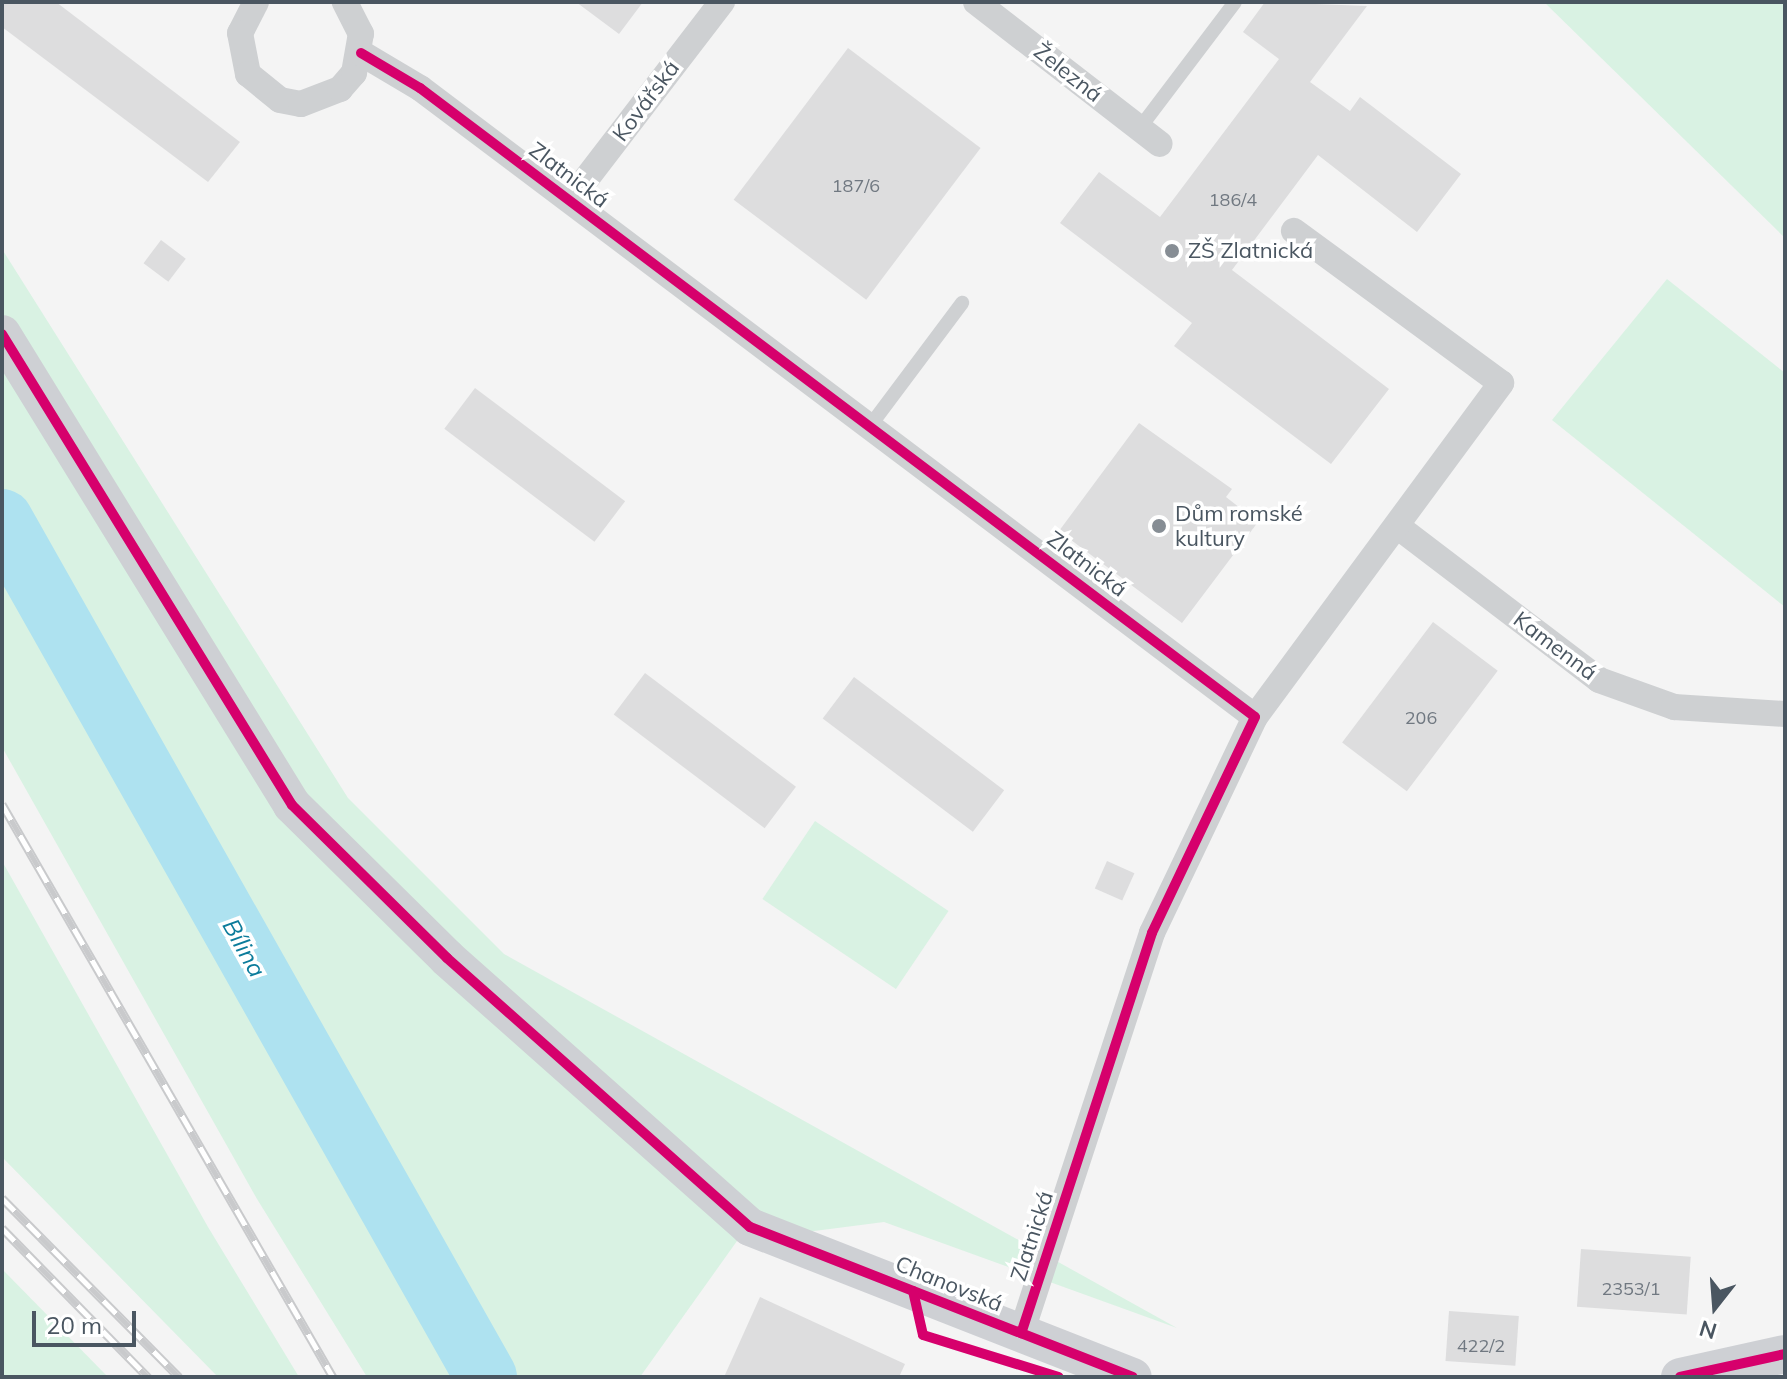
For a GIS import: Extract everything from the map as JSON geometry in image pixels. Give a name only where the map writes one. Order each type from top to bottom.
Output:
[{"type":"street","points":[[256,2],[240,33],[240,54],[248,74],[280,100],[301,104],[331,95],[354,73],[361,53],[358,25],[345,2]]},
{"type":"street","name":"Kovářská","points":[[570,200],[722,2]]},
{"type":"street","name":"Železná","points":[[976,2],[1150,136]]},
{"type":"street","name":"Zlatnická","points":[[361,53],[570,200],[1255,717]]},
{"type":"street","name":"Zlatnická","points":[[1021,1333],[1152,933],[1255,717],[1501,383],[1294,231]]},
{"type":"street","name":"Chanovská","points":[[2,334],[292,805],[447,958],[750,1227],[1133,1377]]},
{"type":"street","name":"Kamenná","points":[[1397,526],[1599,680],[1674,707],[1785,714]]},
{"type":"street","points":[[1680,1377],[1785,1354]]},
{"type":"lane","points":[[1150,136],[1235,2]]},
{"type":"lane","points":[[870,426],[962,303]]},
{"type":"green space","points":[[1544,2],[1785,2],[1785,238]]},
{"type":"green space","points":[[2,249],[348,798],[504,954],[1177,1328],[884,1222],[737,1241],[640,1377],[367,1377],[257,1199],[2,747]]},
{"type":"green space","points":[[1667,279],[1785,373],[1785,607],[1552,420]]},
{"type":"green space","points":[[815,821],[948,911],[896,989],[762,899]]},
{"type":"green space","points":[[2,861],[208,1227],[299,1377],[218,1377],[2,1157]]},
{"type":"green space","points":[[2,1269],[108,1377],[2,1377]]},
{"type":"building","points":[[2,2],[56,2],[240,142],[208,182],[2,27]]},
{"type":"building","points":[[576,2],[643,2],[619,34]]},
{"type":"building","name":"ZŠ Zlatnická","points":[[1265,2],[1367,6],[1310,82],[1350,111],[1360,97],[1461,174],[1417,232],[1318,155],[1232,270],[1389,389],[1331,464],[1174,346],[1192,323],[1060,223],[1099,172],[1160,217],[1279,59],[1243,32]]},
{"type":"building","points":[[848,48],[981,148],[866,300],[734,200]]},
{"type":"building","points":[[161,240],[186,259],[168,282],[144,263]]},
{"type":"building","points":[[475,388],[625,501],[594,542],[444,429]]},
{"type":"building","name":"Dům romské kultury","points":[[1139,423],[1232,489],[1226,497],[1258,522],[1182,623],[1059,531]]},
{"type":"building","points":[[1433,622],[1498,671],[1407,791],[1342,743]]},
{"type":"building","points":[[645,673],[796,787],[765,828],[614,715]]},
{"type":"building","points":[[854,677],[1004,790],[973,832],[823,719]]},
{"type":"building","points":[[1107,861],[1134,873],[1122,901],[1095,888]]},
{"type":"building","points":[[1581,1249],[1691,1257],[1687,1315],[1577,1307]]},
{"type":"building","points":[[760,1297],[905,1364],[899,1377],[724,1377]]},
{"type":"building","points":[[1449,1311],[1519,1316],[1515,1366],[1446,1361]]},
{"type":"waterway","name":"Bílina","points":[[2,520],[486,1377]]},
{"type":"railway","points":[[2,804],[333,1377]]},
{"type":"railway","points":[[2,1198],[179,1377]]},
{"type":"railway","points":[[2,1228],[148,1377]]},
{"type":"cycle path","points":[[361,53],[420,88],[1255,717],[1152,933],[1021,1333]]},
{"type":"cycle path","points":[[2,334],[292,805],[447,958],[750,1227],[1133,1377]]},
{"type":"cycle path","points":[[913,1291],[923,1335],[1059,1377]]},
{"type":"cycle path","points":[[1680,1377],[1785,1354]]},
{"type":"place","name":"ZŠ Zlatnická","points":[[1172,251]]},
{"type":"place","name":"Dům romské kultury","points":[[1159,526]]}]
